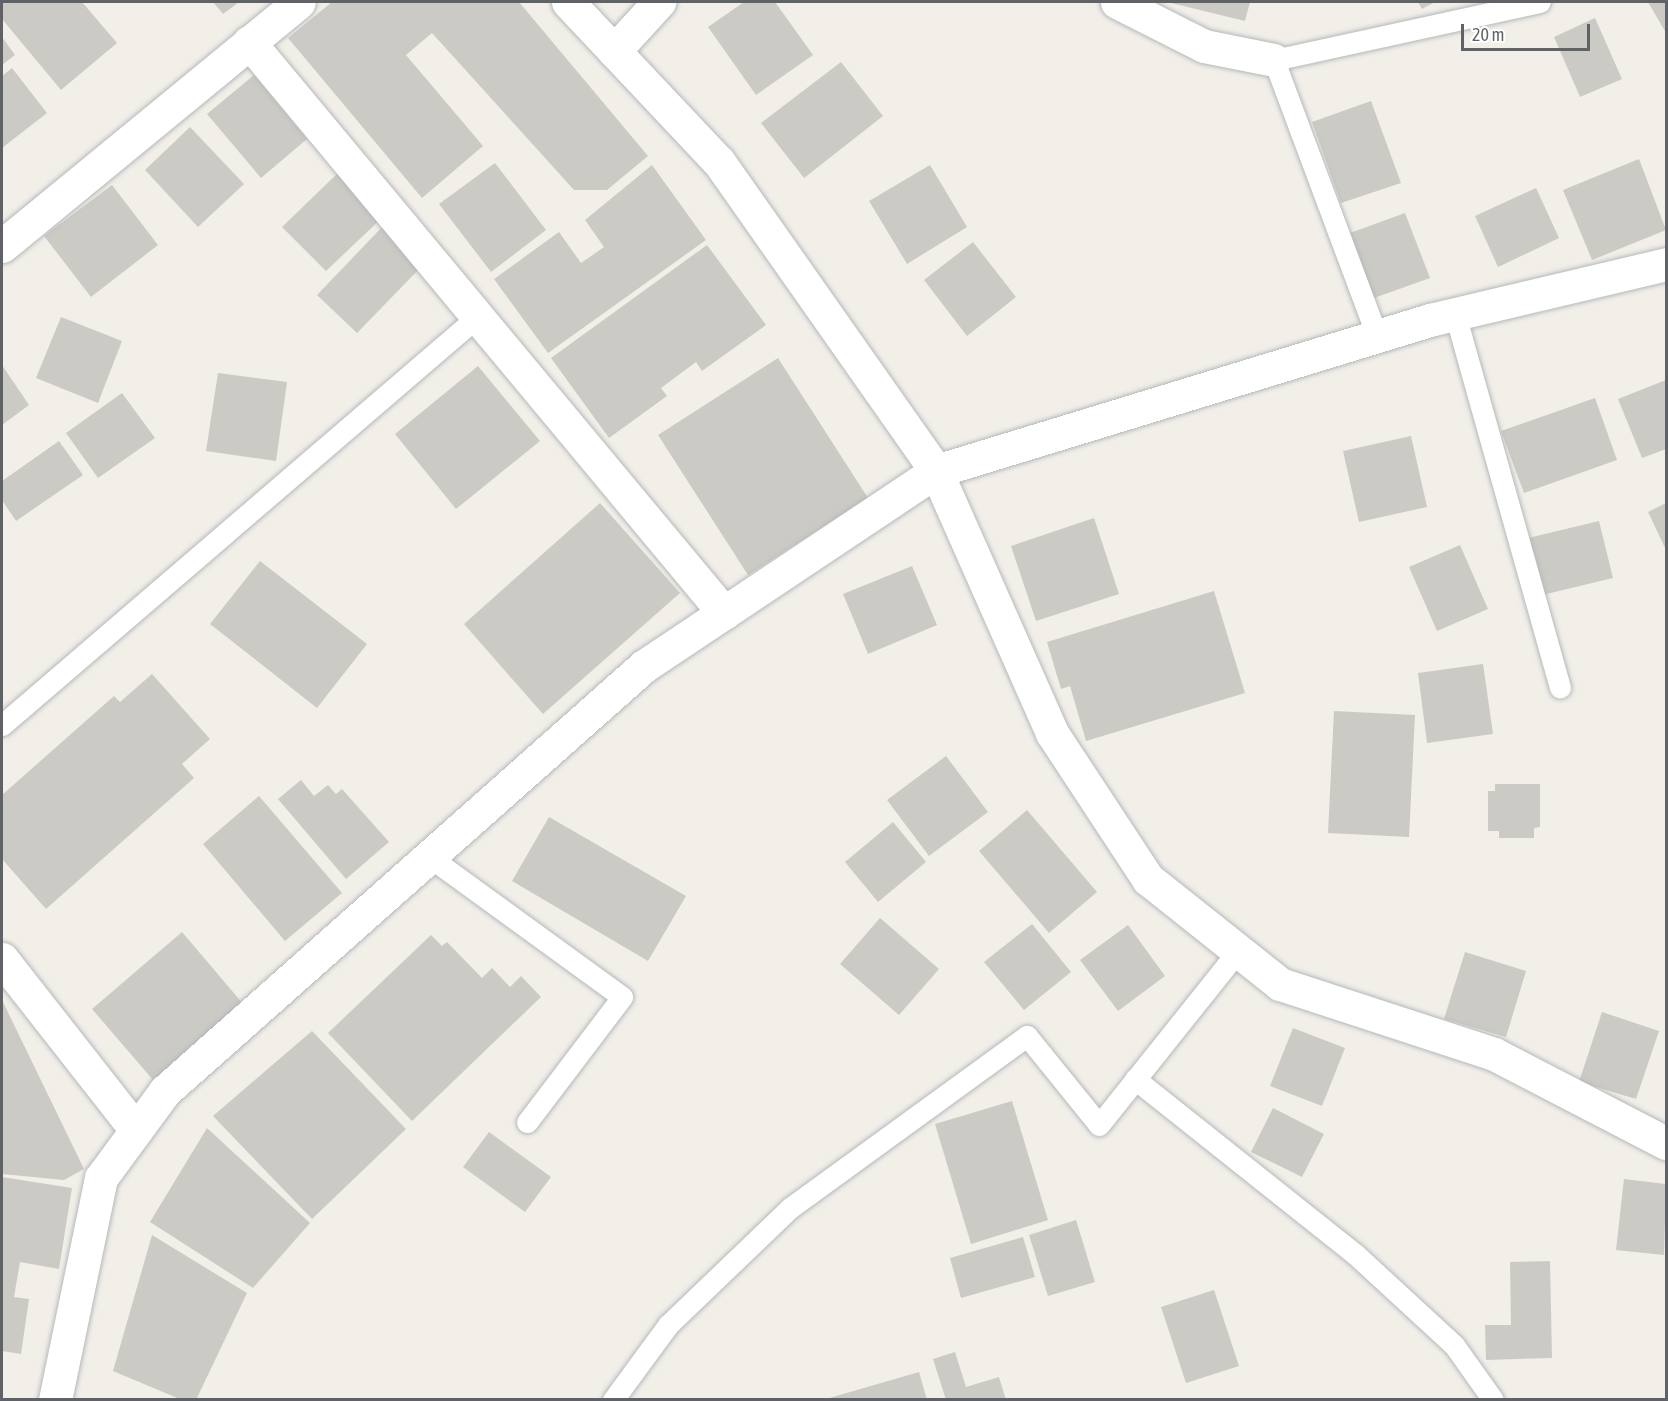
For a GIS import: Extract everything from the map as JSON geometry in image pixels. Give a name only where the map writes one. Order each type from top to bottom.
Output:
[{"type":"street","points":[[2,246],[298,2]]},
{"type":"street","points":[[567,2],[719,162],[936,471],[1052,733],[1148,879],[1280,984],[1494,1054],[1666,1143]]},
{"type":"street","points":[[614,51],[659,2]]},
{"type":"street","points":[[1117,2],[1204,46],[1274,60]]},
{"type":"street","points":[[249,42],[724,613]]},
{"type":"street","points":[[55,1400],[101,1178],[165,1091],[431,858],[644,666],[936,471],[1377,336],[1455,314],[1666,264]]},
{"type":"street","points":[[2,960],[136,1130]]},
{"type":"lane","points":[[1377,336],[1274,60],[1540,2]]},
{"type":"lane","points":[[1455,314],[1560,688]]},
{"type":"lane","points":[[2,725],[477,317]]},
{"type":"lane","points":[[431,858],[621,997],[527,1122]]},
{"type":"lane","points":[[613,1400],[668,1325],[790,1208],[1027,1036],[1099,1125],[1238,951]]},
{"type":"lane","points":[[1135,1079],[1363,1261],[1454,1345],[1493,1400]]},
{"type":"building","points":[[2,2],[82,2],[117,43],[61,90],[2,19]]},
{"type":"building","points":[[213,2],[239,2],[223,14]]},
{"type":"building","points":[[332,2],[519,2],[648,156],[607,190],[574,190],[432,33],[406,55],[483,146],[422,198],[288,38]]},
{"type":"building","points":[[744,2],[775,2],[813,55],[756,95],[708,27]]},
{"type":"building","points":[[1167,2],[1250,2],[1245,21]]},
{"type":"building","points":[[1418,2],[1435,2],[1422,9]]},
{"type":"building","points":[[1648,2],[1666,2],[1666,33]]},
{"type":"building","points":[[1595,18],[1622,79],[1580,97],[1554,37]]},
{"type":"building","points":[[2,37],[15,55],[2,65]]},
{"type":"building","points":[[841,62],[883,116],[804,178],[761,123]]},
{"type":"building","points":[[12,68],[47,113],[2,148],[2,76]]},
{"type":"building","points":[[254,75],[307,139],[261,178],[207,114]]},
{"type":"building","points":[[1371,101],[1401,183],[1341,203],[1312,122]]},
{"type":"building","points":[[190,127],[244,184],[198,227],[145,170]]},
{"type":"building","points":[[1639,159],[1666,230],[1592,260],[1563,190]]},
{"type":"building","points":[[495,163],[546,230],[491,272],[439,204]]},
{"type":"building","points":[[652,165],[706,240],[548,353],[494,279],[559,232],[581,263],[604,247],[585,220]]},
{"type":"building","points":[[930,165],[967,227],[907,264],[869,201]]},
{"type":"building","points":[[341,170],[385,215],[326,271],[282,227]]},
{"type":"building","points":[[112,185],[158,245],[91,297],[44,236]]},
{"type":"building","points":[[1536,188],[1559,238],[1498,267],[1475,216]]},
{"type":"building","points":[[1405,213],[1430,278],[1374,298],[1350,233]]},
{"type":"building","points":[[384,225],[425,263],[357,333],[317,295]]},
{"type":"building","points":[[973,242],[1016,297],[967,336],[924,280]]},
{"type":"building","points":[[707,245],[766,325],[702,371],[696,362],[661,388],[667,396],[609,438],[551,358]]},
{"type":"building","points":[[61,317],[122,341],[98,403],[36,378]]},
{"type":"building","points":[[778,358],[868,498],[748,575],[658,435]]},
{"type":"building","points":[[2,365],[29,405],[2,425]]},
{"type":"building","points":[[478,366],[540,441],[456,509],[395,434]]},
{"type":"building","points":[[218,373],[287,382],[276,461],[206,451]]},
{"type":"building","points":[[1666,380],[1666,449],[1642,458],[1618,399]]},
{"type":"building","points":[[122,393],[155,438],[98,478],[66,433]]},
{"type":"building","points":[[1595,398],[1617,460],[1524,493],[1501,431]]},
{"type":"building","points":[[1411,436],[1427,507],[1359,522],[1343,451]]},
{"type":"building","points":[[59,441],[83,475],[16,521],[2,500],[2,481]]},
{"type":"building","points":[[600,503],[680,593],[543,714],[464,624]]},
{"type":"building","points":[[1666,503],[1666,550],[1648,512]]},
{"type":"building","points":[[1094,518],[1119,594],[1036,621],[1011,546]]},
{"type":"building","points":[[1599,521],[1613,578],[1538,596],[1524,539]]},
{"type":"building","points":[[1460,545],[1488,609],[1437,631],[1409,567]]},
{"type":"building","points":[[260,561],[367,644],[317,708],[210,624]]},
{"type":"building","points":[[912,566],[937,625],[868,654],[843,594]]},
{"type":"building","points":[[1214,591],[1245,693],[1086,741],[1070,686],[1061,689],[1047,642]]},
{"type":"building","points":[[1483,664],[1493,734],[1427,743],[1418,673]]},
{"type":"building","points":[[152,674],[210,739],[182,764],[194,778],[46,909],[2,859],[2,795],[114,696],[120,702]]},
{"type":"building","points":[[1334,711],[1415,715],[1409,837],[1328,833]]},
{"type":"building","points":[[946,756],[988,812],[929,856],[887,800]]},
{"type":"building","points":[[301,780],[314,796],[328,785],[336,794],[342,789],[389,842],[346,879],[278,799]]},
{"type":"building","points":[[1495,784],[1540,784],[1540,827],[1534,828],[1534,838],[1499,838],[1499,831],[1488,831],[1488,791],[1495,791]]},
{"type":"building","points":[[259,796],[342,893],[285,941],[203,844]]},
{"type":"building","points":[[1027,810],[1097,892],[1049,933],[979,851]]},
{"type":"building","points":[[549,817],[686,896],[648,961],[512,881]]},
{"type":"building","points":[[893,822],[926,862],[878,902],[845,862]]},
{"type":"building","points":[[880,918],[939,969],[899,1015],[840,964]]},
{"type":"building","points":[[1032,924],[1071,972],[1024,1010],[984,962]]},
{"type":"building","points":[[1128,925],[1165,976],[1118,1011],[1080,960]]},
{"type":"building","points":[[182,932],[250,1012],[160,1088],[92,1009]]},
{"type":"building","points":[[431,935],[442,946],[447,942],[482,978],[492,968],[510,987],[521,976],[541,997],[412,1121],[328,1033]]},
{"type":"building","points":[[1465,952],[1526,971],[1506,1037],[1444,1019]]},
{"type":"building","points":[[2,1000],[84,1169],[64,1180],[2,1174]]},
{"type":"building","points":[[1602,1012],[1659,1031],[1636,1099],[1579,1082]]},
{"type":"building","points":[[1293,1028],[1345,1048],[1322,1106],[1270,1086]]},
{"type":"building","points":[[312,1031],[406,1129],[312,1219],[213,1116]]},
{"type":"building","points":[[1012,1101],[1048,1220],[971,1244],[935,1124]]},
{"type":"building","points":[[1273,1108],[1324,1134],[1302,1177],[1251,1152]]},
{"type":"building","points":[[207,1128],[310,1223],[253,1288],[150,1222]]},
{"type":"building","points":[[489,1132],[551,1177],[525,1212],[463,1167]]},
{"type":"building","points":[[2,1177],[72,1188],[59,1269],[20,1262],[14,1297],[29,1299],[21,1354],[2,1351]]},
{"type":"building","points":[[1624,1179],[1666,1184],[1664,1255],[1616,1250]]},
{"type":"building","points":[[1076,1220],[1095,1282],[1048,1296],[1029,1235]]},
{"type":"building","points":[[152,1235],[247,1293],[196,1400],[182,1400],[113,1371]]},
{"type":"building","points":[[1023,1237],[1035,1277],[961,1298],[950,1258]]},
{"type":"building","points":[[1550,1261],[1552,1358],[1486,1360],[1485,1325],[1511,1325],[1510,1262]]},
{"type":"building","points":[[1214,1290],[1239,1366],[1186,1383],[1161,1307]]},
{"type":"building","points":[[955,1352],[966,1387],[999,1377],[1006,1400],[946,1400],[933,1359]]},
{"type":"building","points":[[919,1372],[927,1400],[826,1400],[826,1399]]}]
